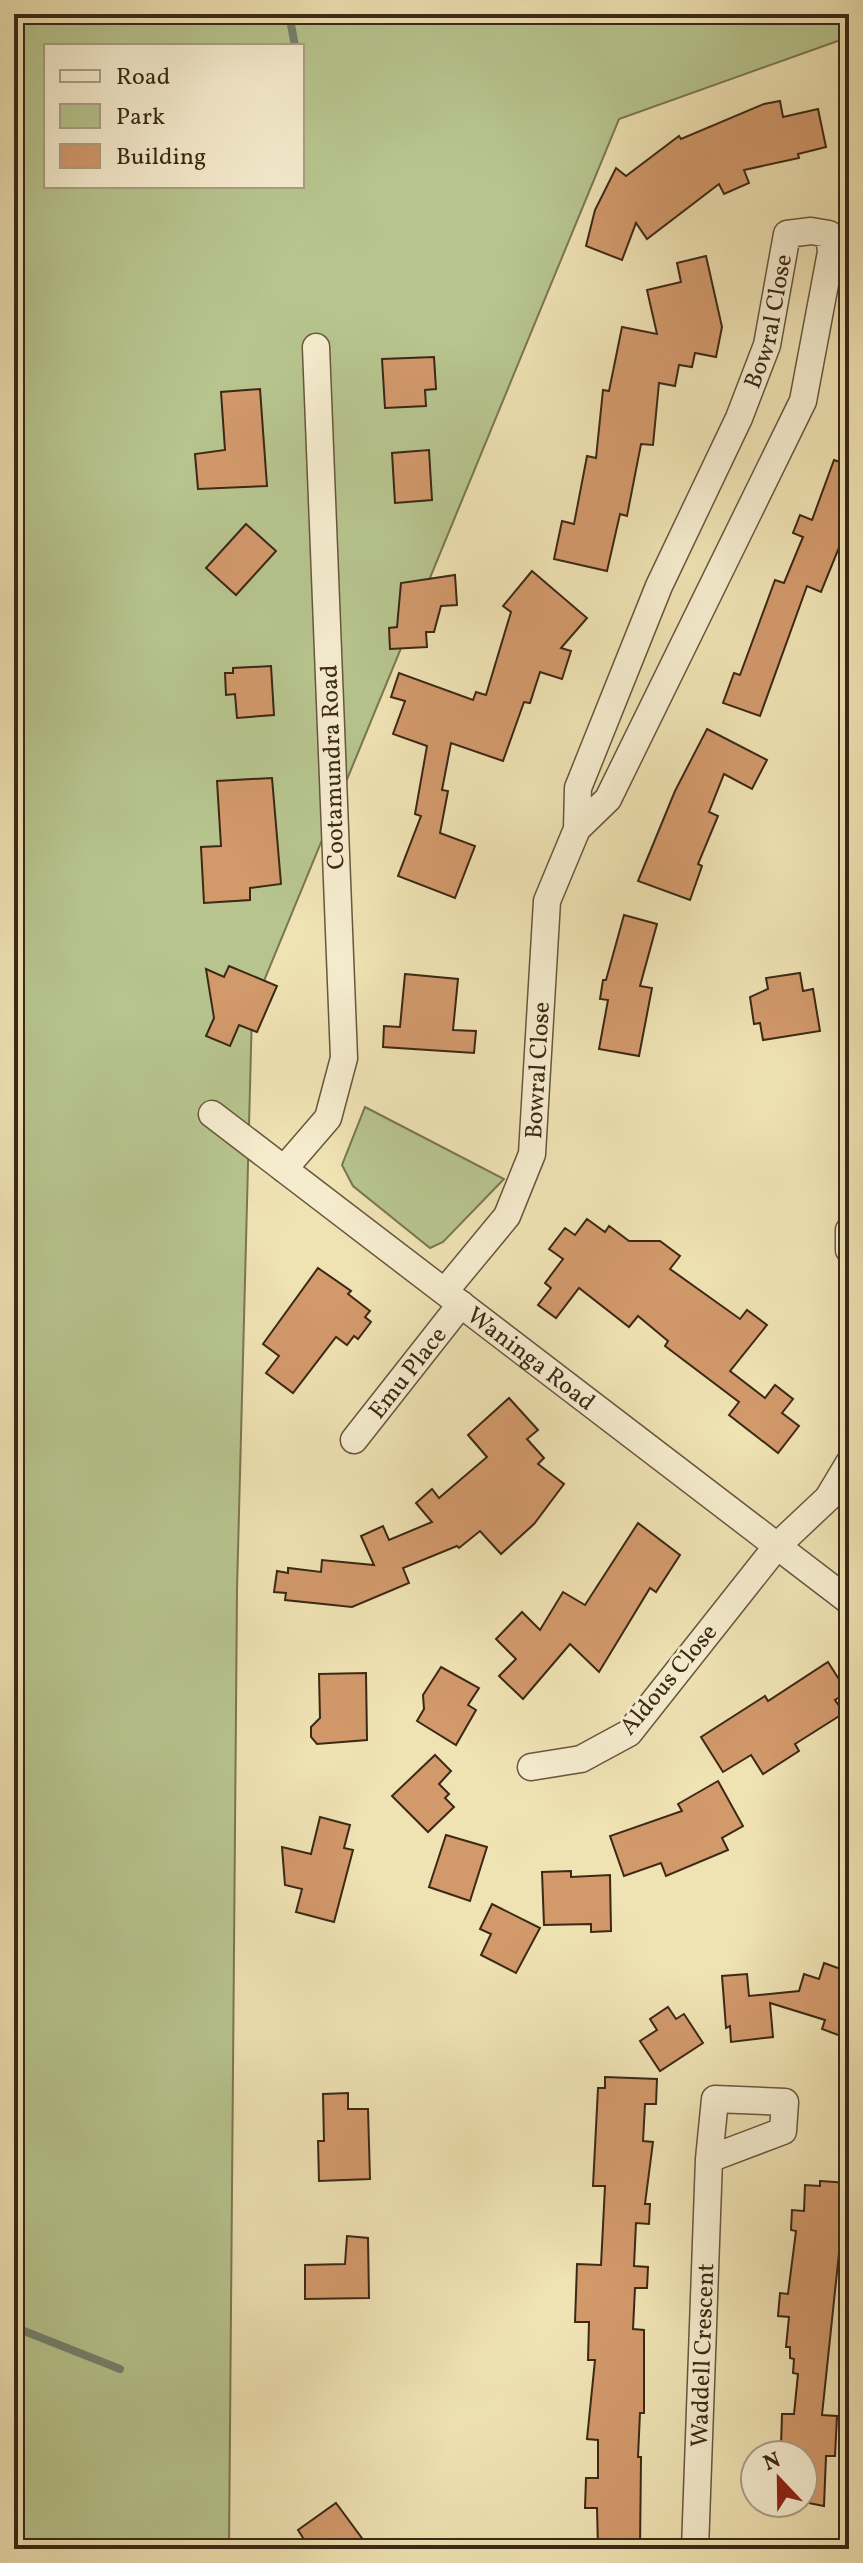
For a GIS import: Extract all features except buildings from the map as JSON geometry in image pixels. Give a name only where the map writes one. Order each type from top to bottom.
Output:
[{"type":"street","name":"Bowral Close","points":[[453,1298],[507,1216],[532,1154],[547,901],[577,829],[578,788],[659,586],[739,418],[767,345],[787,234],[811,231],[829,234],[831,252],[803,401],[771,460],[608,799],[577,829]]},
{"type":"street","name":"Cootamundra Road","points":[[284,1169],[328,1118],[344,1058],[316,347]]},
{"type":"street","name":"Waninga Road","points":[[212,1114],[849,1601]]},
{"type":"street","points":[[849,1230],[849,1250]]},
{"type":"street","name":"Emu Place","points":[[354,1440],[453,1298]]},
{"type":"street","name":"Aldous Close","points":[[531,1767],[581,1759],[629,1733],[777,1546],[828,1498],[849,1463]]},
{"type":"street","name":"Waddell Crescent","points":[[695,2549],[709,2159]]},
{"type":"green space","points":[[14,14],[849,14],[849,37],[619,119],[252,1010],[237,1590],[229,2549],[14,2549]]},
{"type":"green space","points":[[365,1107],[504,1179],[443,1242],[430,1248],[353,1186],[342,1165]]},
{"type":"waterway","points":[[289,14],[295,44]]},
{"type":"waterway","points":[[14,2327],[120,2369]]}]
